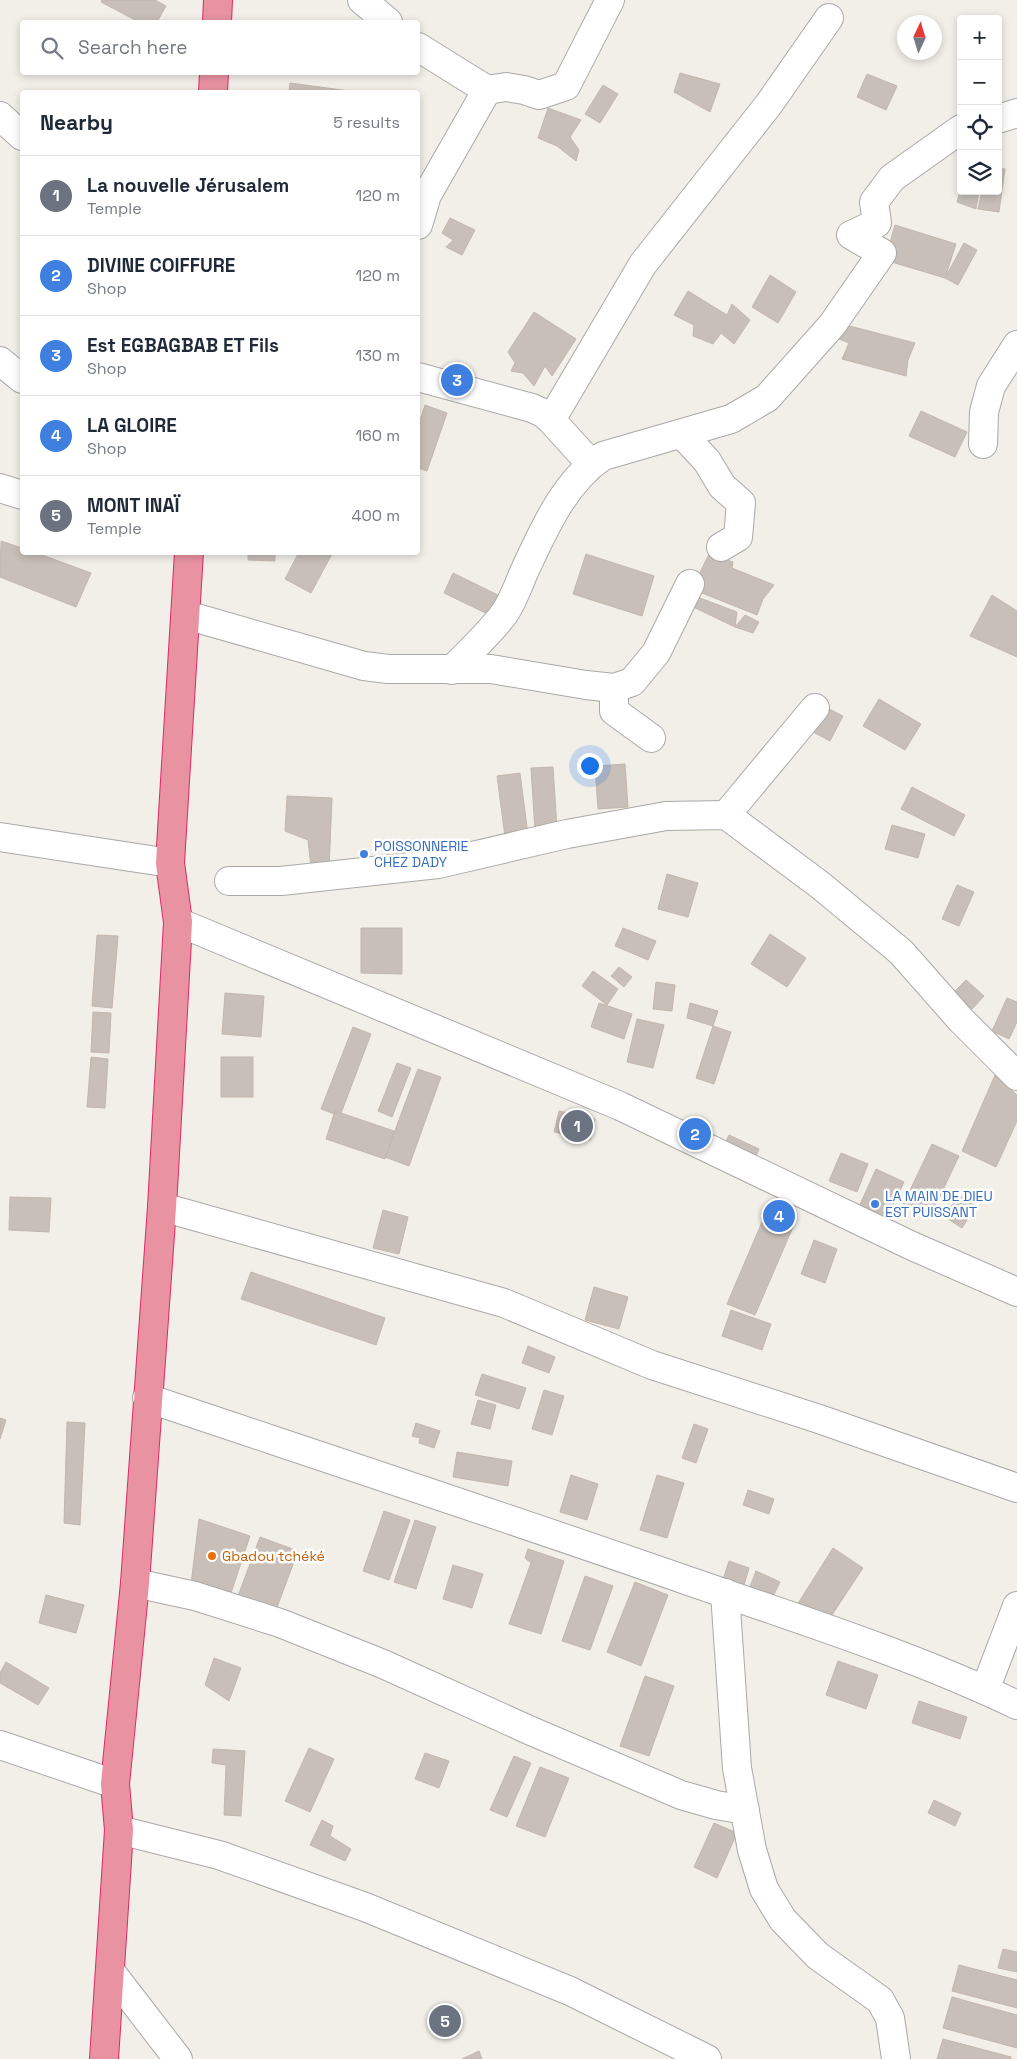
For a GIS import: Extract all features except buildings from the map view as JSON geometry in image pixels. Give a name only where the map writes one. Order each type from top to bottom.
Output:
[{"type":"highway","points":[[217,20],[218,0]]},
{"type":"highway","points":[[213,90],[214,75]]},
{"type":"highway","points":[[104,2059],[119,1830],[115,1784],[135,1583],[162,1207],[178,922],[170,863],[189,555]]},
{"type":"street","points":[[362,0],[386,20]]},
{"type":"street","points":[[420,47],[487,90],[506,87],[538,95],[566,86],[609,1]]},
{"type":"street","points":[[551,420],[643,264],[768,104],[829,18]]},
{"type":"street","points":[[420,219],[427,196],[487,90]]},
{"type":"street","points":[[1002,118],[1017,113]]},
{"type":"street","points":[[0,116],[20,134]]},
{"type":"street","points":[[452,670],[504,614],[515,595],[547,524],[574,484],[591,464],[603,456],[731,419],[767,398],[832,325],[882,253],[851,234],[877,223],[874,202],[892,178],[957,132]]},
{"type":"street","points":[[983,444],[984,412],[991,386],[1017,345]]},
{"type":"street","points":[[0,361],[20,376]]},
{"type":"street","points":[[420,378],[532,408],[551,420],[591,464]]},
{"type":"street","points":[[682,434],[707,461],[722,486],[741,504],[738,536],[721,547]]},
{"type":"street","points":[[0,488],[20,493]]},
{"type":"street","points":[[186,615],[364,666],[388,669],[491,669],[614,688],[632,682],[656,653],[690,584]]},
{"type":"street","points":[[614,688],[614,711],[651,738]]},
{"type":"street","points":[[726,815],[815,708]]},
{"type":"street","points":[[229,881],[281,881],[438,864],[567,834],[657,818],[726,815],[820,885],[902,952],[962,1020],[1017,1076]]},
{"type":"street","points":[[0,837],[170,863]]},
{"type":"street","points":[[178,922],[620,1106],[910,1245],[1017,1292]]},
{"type":"street","points":[[162,1207],[504,1303],[652,1366],[819,1419],[1017,1488]]},
{"type":"street","points":[[147,1398],[725,1593],[846,1636],[985,1690],[1017,1706]]},
{"type":"street","points":[[135,1583],[195,1596],[280,1623],[384,1664],[681,1795],[716,1805],[745,1810]]},
{"type":"street","points":[[725,1593],[737,1768],[752,1850],[764,1889],[782,1920],[818,1956],[880,2000],[890,2018],[896,2059]]},
{"type":"street","points":[[985,1690],[1017,1606]]},
{"type":"street","points":[[0,1745],[115,1784]]},
{"type":"street","points":[[119,1830],[219,1855],[365,1907],[570,1991],[707,2059]]},
{"type":"street","points":[[111,1972],[178,2059]]},
{"type":"place","name":"Est EGBAGBAB ET Fils","points":[[457,380]]},
{"type":"place","name":"POISSONNERIE CHEZ DADY","points":[[364,854]]},
{"type":"place","name":"La nouvelle Jérusalem","points":[[577,1126]]},
{"type":"place","name":"DIVINE COIFFURE","points":[[695,1134]]},
{"type":"place","name":"LA MAIN DE DIEU EST PUISSANT","points":[[875,1204]]},
{"type":"place","name":"LA GLOIRE","points":[[779,1216]]},
{"type":"place","name":"Gbadou tchéké","points":[[212,1556]]},
{"type":"place","name":"MONT INAÏ","points":[[445,2021]]}]
